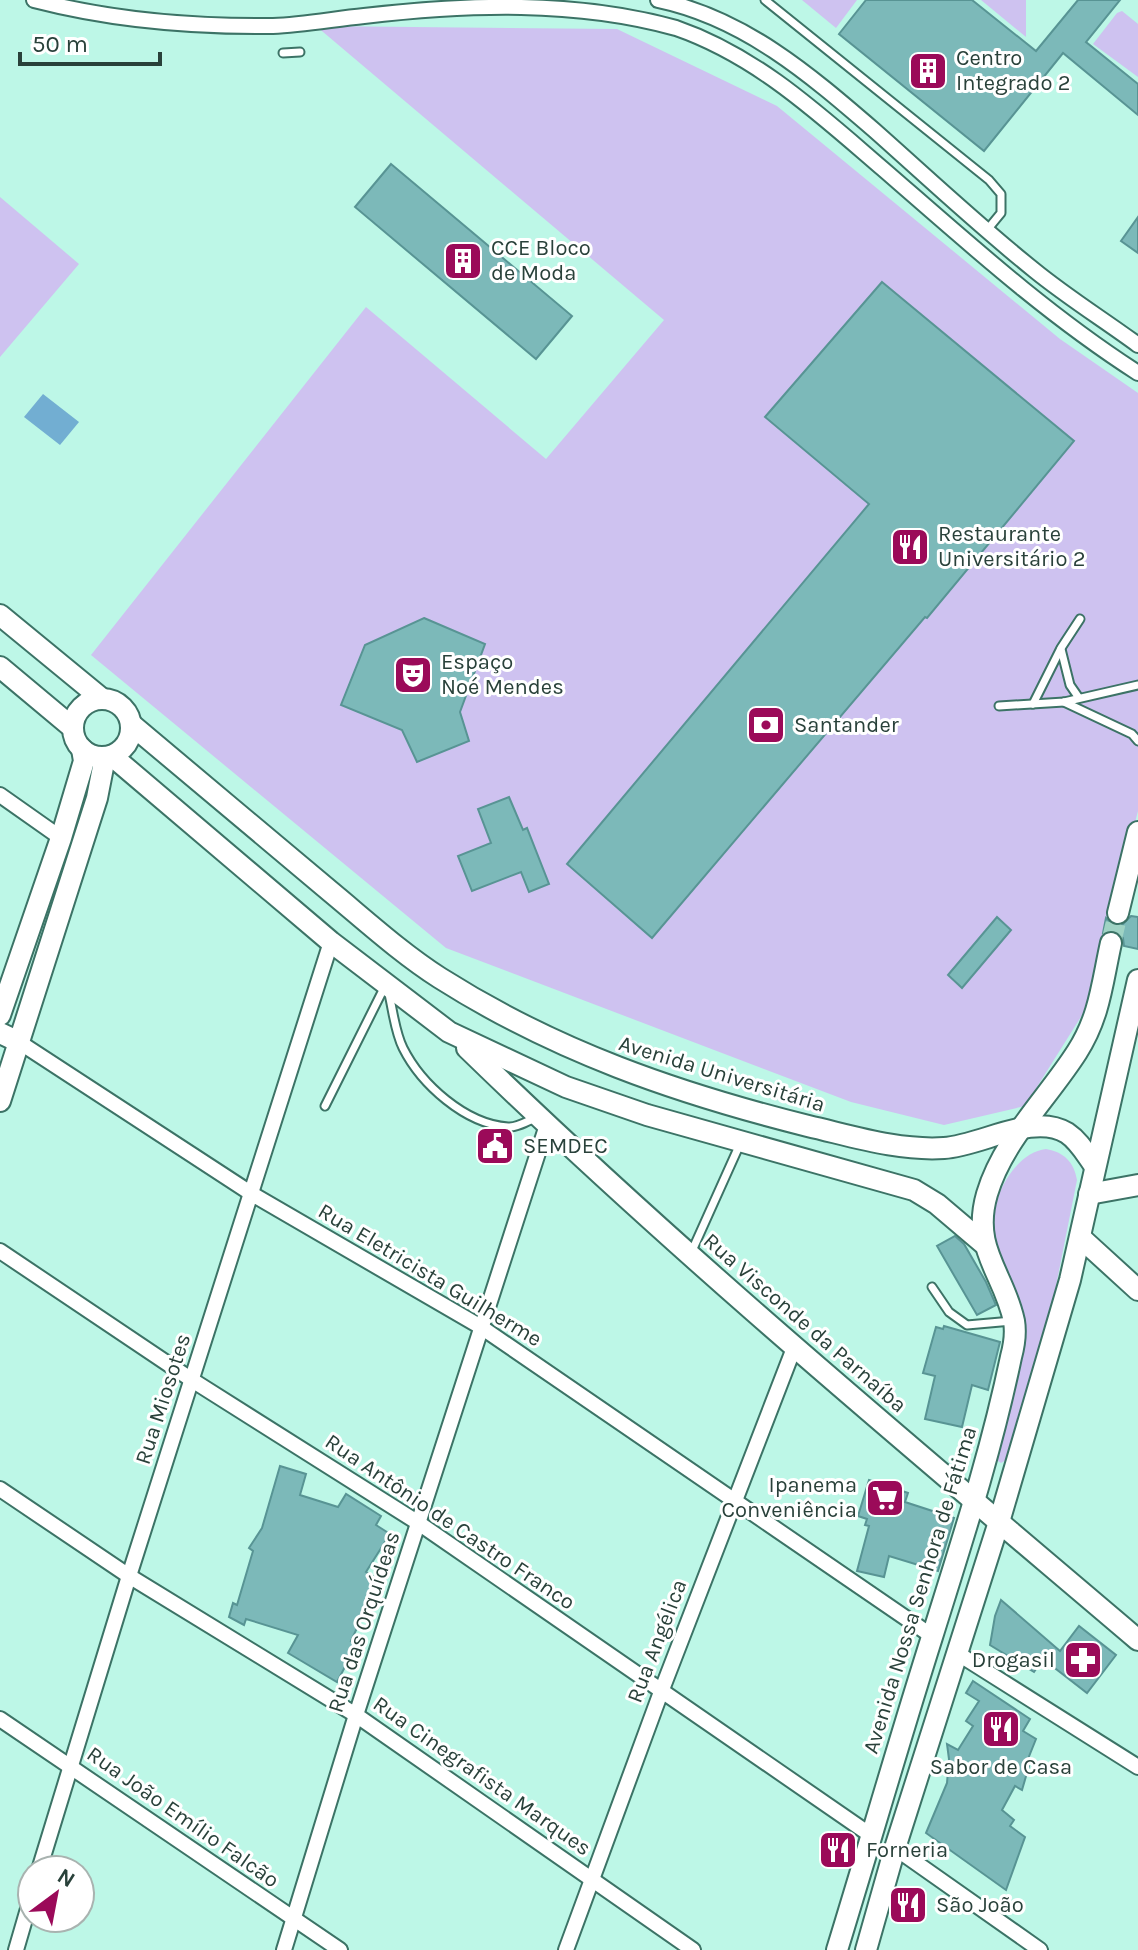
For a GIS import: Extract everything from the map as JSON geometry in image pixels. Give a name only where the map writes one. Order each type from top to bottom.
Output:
[{"type":"main road","points":[[0,615],[101,698],[125,708],[132,725],[127,744],[108,756],[97,757],[77,743],[73,728],[74,719],[84,705],[101,698]]},
{"type":"main road","points":[[0,667],[73,728]]},
{"type":"main road","name":"Avenida Universitária","points":[[132,725],[436,976],[491,1008],[602,1063],[763,1115],[867,1140],[911,1147],[946,1148],[987,1140],[1022,1128]]},
{"type":"main road","points":[[0,1015],[61,838],[84,761],[82,749]]},
{"type":"main road","points":[[0,1101],[9,1038],[81,846],[108,756]]},
{"type":"main road","points":[[108,756],[331,942],[449,1032],[566,1087],[647,1115],[914,1190],[937,1204],[983,1243]]},
{"type":"main road","points":[[61,838],[81,846]]},
{"type":"main road","points":[[1118,913],[1137,842]]},
{"type":"main road","points":[[983,1243],[984,1209],[997,1167],[1078,1051],[1093,1022],[1103,992],[1111,943]]},
{"type":"main road","points":[[416,1006],[436,976]]},
{"type":"main road","points":[[866,1950],[895,1848],[999,1522],[1070,1280],[1138,980]]},
{"type":"main road","name":"Rua Visconde da Parnaíba","points":[[449,1032],[542,1121],[794,1348],[1138,1640]]},
{"type":"main road","points":[[747,1143],[763,1115]]},
{"type":"main road","points":[[1022,1128],[1040,1126],[1066,1132],[1079,1143],[1094,1165]]},
{"type":"main road","points":[[1089,1194],[1138,1185]]},
{"type":"main road","points":[[1081,1238],[1138,1290]]},
{"type":"main road","name":"Avenida Nossa Senhora de Fátima","points":[[837,1950],[975,1503],[1012,1356],[1014,1321],[983,1243]]},
{"type":"street","points":[[34,0],[100,7],[140,20],[274,26],[439,4],[547,3],[631,16],[676,28],[725,49],[788,88],[1051,313],[1138,373]]},
{"type":"street","points":[[658,0],[682,5],[718,19],[757,39],[803,71],[1035,271],[1138,345]]},
{"type":"street","points":[[0,795],[61,838]]},
{"type":"street","name":"Rua Miosotes","points":[[44,1854],[331,942]]},
{"type":"street","name":"Rua Eletricista Guilherme","points":[[9,1038],[252,1194],[481,1327],[932,1636]]},
{"type":"street","name":"Rua das Orquídeas","points":[[284,1950],[356,1715],[420,1524],[542,1121]]},
{"type":"street","name":"Rua Antônio de Castro Franco","points":[[0,1251],[192,1380],[420,1524],[872,1836]]},
{"type":"street","name":"Rua Angélica","points":[[566,1950],[661,1692],[794,1348]]},
{"type":"street","name":"Rua Cinegrafista Marques","points":[[0,1489],[129,1576],[356,1715],[693,1950]]},
{"type":"street","points":[[957,1653],[1138,1767]]},
{"type":"street","name":"Rua João Emílio Falcão","points":[[0,1719],[340,1950]]},
{"type":"street","points":[[895,1848],[1040,1950]]},
{"type":"lane","points":[[765,0],[989,180],[1001,194],[1001,213],[987,230]]},
{"type":"lane","points":[[283,53],[300,52]]},
{"type":"lane","points":[[1033,704],[1061,648],[1080,619]]},
{"type":"lane","points":[[1061,648],[1070,685],[1079,698]]},
{"type":"lane","points":[[999,706],[1064,702],[1138,685]]},
{"type":"lane","points":[[1064,702],[1132,734],[1138,741]]},
{"type":"lane","points":[[325,1106],[386,984]]},
{"type":"lane","points":[[386,984],[401,1045],[418,1075],[452,1106],[510,1128],[542,1121]]},
{"type":"lane","points":[[690,1254],[747,1143]]},
{"type":"lane","points":[[932,1287],[949,1312],[967,1325],[1014,1321]]},
{"type":"shaded area","points":[[802,0],[857,0],[836,28]]},
{"type":"shaded area","points":[[981,0],[1026,0],[1026,37]]},
{"type":"shaded area","points":[[1122,11],[1138,24],[1138,77],[1093,44],[1117,13]]},
{"type":"shaded area","points":[[316,26],[617,29],[777,106],[1060,339],[1138,393],[1138,811],[1089,1004],[1025,1106],[944,1125],[851,1102],[446,948],[91,655],[366,307],[546,459],[664,320]]},
{"type":"shaded area","points":[[0,197],[79,264],[0,357]]},
{"type":"shaded area","points":[[1046,1149],[1067,1159],[1077,1180],[1052,1306],[1008,1459],[1001,1463],[995,1459],[1015,1299],[1012,1281],[995,1249],[992,1220],[1010,1174],[1033,1153]]},
{"type":"water","points":[[43,394],[79,422],[60,445],[24,417]]},
{"type":"building","points":[[866,0],[972,0],[1036,51],[1078,0],[1120,0],[1086,42],[1138,84],[1138,115],[1063,53],[984,151],[839,34]]},
{"type":"building","name":"CCE Bloco de Moda","points":[[391,164],[572,316],[536,359],[355,207]]},
{"type":"building","points":[[1138,217],[1138,253],[1121,241]]},
{"type":"building","points":[[882,282],[1074,441],[927,618],[652,938],[567,864],[869,504],[765,417]]},
{"type":"building","name":"Espaço Noé Mendes","points":[[424,618],[485,644],[460,712],[469,741],[417,762],[402,730],[341,705],[365,645]]},
{"type":"building","points":[[509,797],[523,830],[527,828],[549,884],[529,892],[521,872],[472,891],[458,856],[491,843],[478,809]]},
{"type":"building","points":[[1131,916],[1138,917],[1138,949],[1124,946],[1123,938],[1114,931],[1103,933],[1106,918],[1114,925],[1121,926]]},
{"type":"building","points":[[997,917],[1011,930],[962,988],[948,975]]},
{"type":"building","points":[[955,1236],[964,1244],[996,1305],[977,1315],[937,1246]]},
{"type":"building","points":[[944,1326],[1000,1342],[988,1390],[972,1385],[962,1427],[925,1419],[935,1376],[923,1373],[936,1327],[943,1329]]},
{"type":"building","points":[[280,1466],[306,1474],[300,1495],[338,1507],[346,1494],[381,1516],[376,1525],[390,1534],[366,1572],[379,1580],[351,1641],[357,1644],[337,1682],[288,1653],[298,1635],[246,1619],[244,1625],[229,1617],[233,1603],[237,1605],[253,1551],[249,1548],[262,1528]]},
{"type":"building","points":[[869,1480],[908,1493],[905,1502],[954,1518],[938,1571],[889,1556],[884,1577],[857,1571],[869,1526],[865,1525],[867,1519],[858,1516]]},
{"type":"building","points":[[1001,1600],[1060,1651],[1079,1626],[1116,1655],[1087,1693],[1043,1659],[1034,1672],[990,1645]]},
{"type":"building","points":[[973,1681],[1030,1719],[1023,1731],[1036,1739],[1026,1764],[1029,1766],[1022,1790],[1015,1786],[1002,1810],[1014,1820],[1010,1826],[1025,1837],[1006,1890],[926,1833],[947,1783],[947,1744],[958,1750],[973,1726],[966,1721],[979,1701],[966,1693]]},
{"type":"tunnel","points":[[1111,943],[1118,913]]},
{"type":"place","name":"Centro Integrado 2","points":[[928,71]]},
{"type":"place","name":"CCE Bloco de Moda","points":[[463,261]]},
{"type":"place","name":"Restaurante Universitário 2","points":[[910,547]]},
{"type":"place","name":"Espaço Noé Mendes","points":[[413,675]]},
{"type":"place","name":"Santander","points":[[766,725]]},
{"type":"place","name":"SEMDEC","points":[[495,1146]]},
{"type":"place","name":"Ipanema Conveniência","points":[[885,1498]]},
{"type":"place","name":"Drogasil","points":[[1083,1660]]},
{"type":"place","name":"Sabor de Casa","points":[[1001,1729]]},
{"type":"place","name":"Forneria","points":[[838,1850]]},
{"type":"place","name":"São João","points":[[908,1905]]}]
